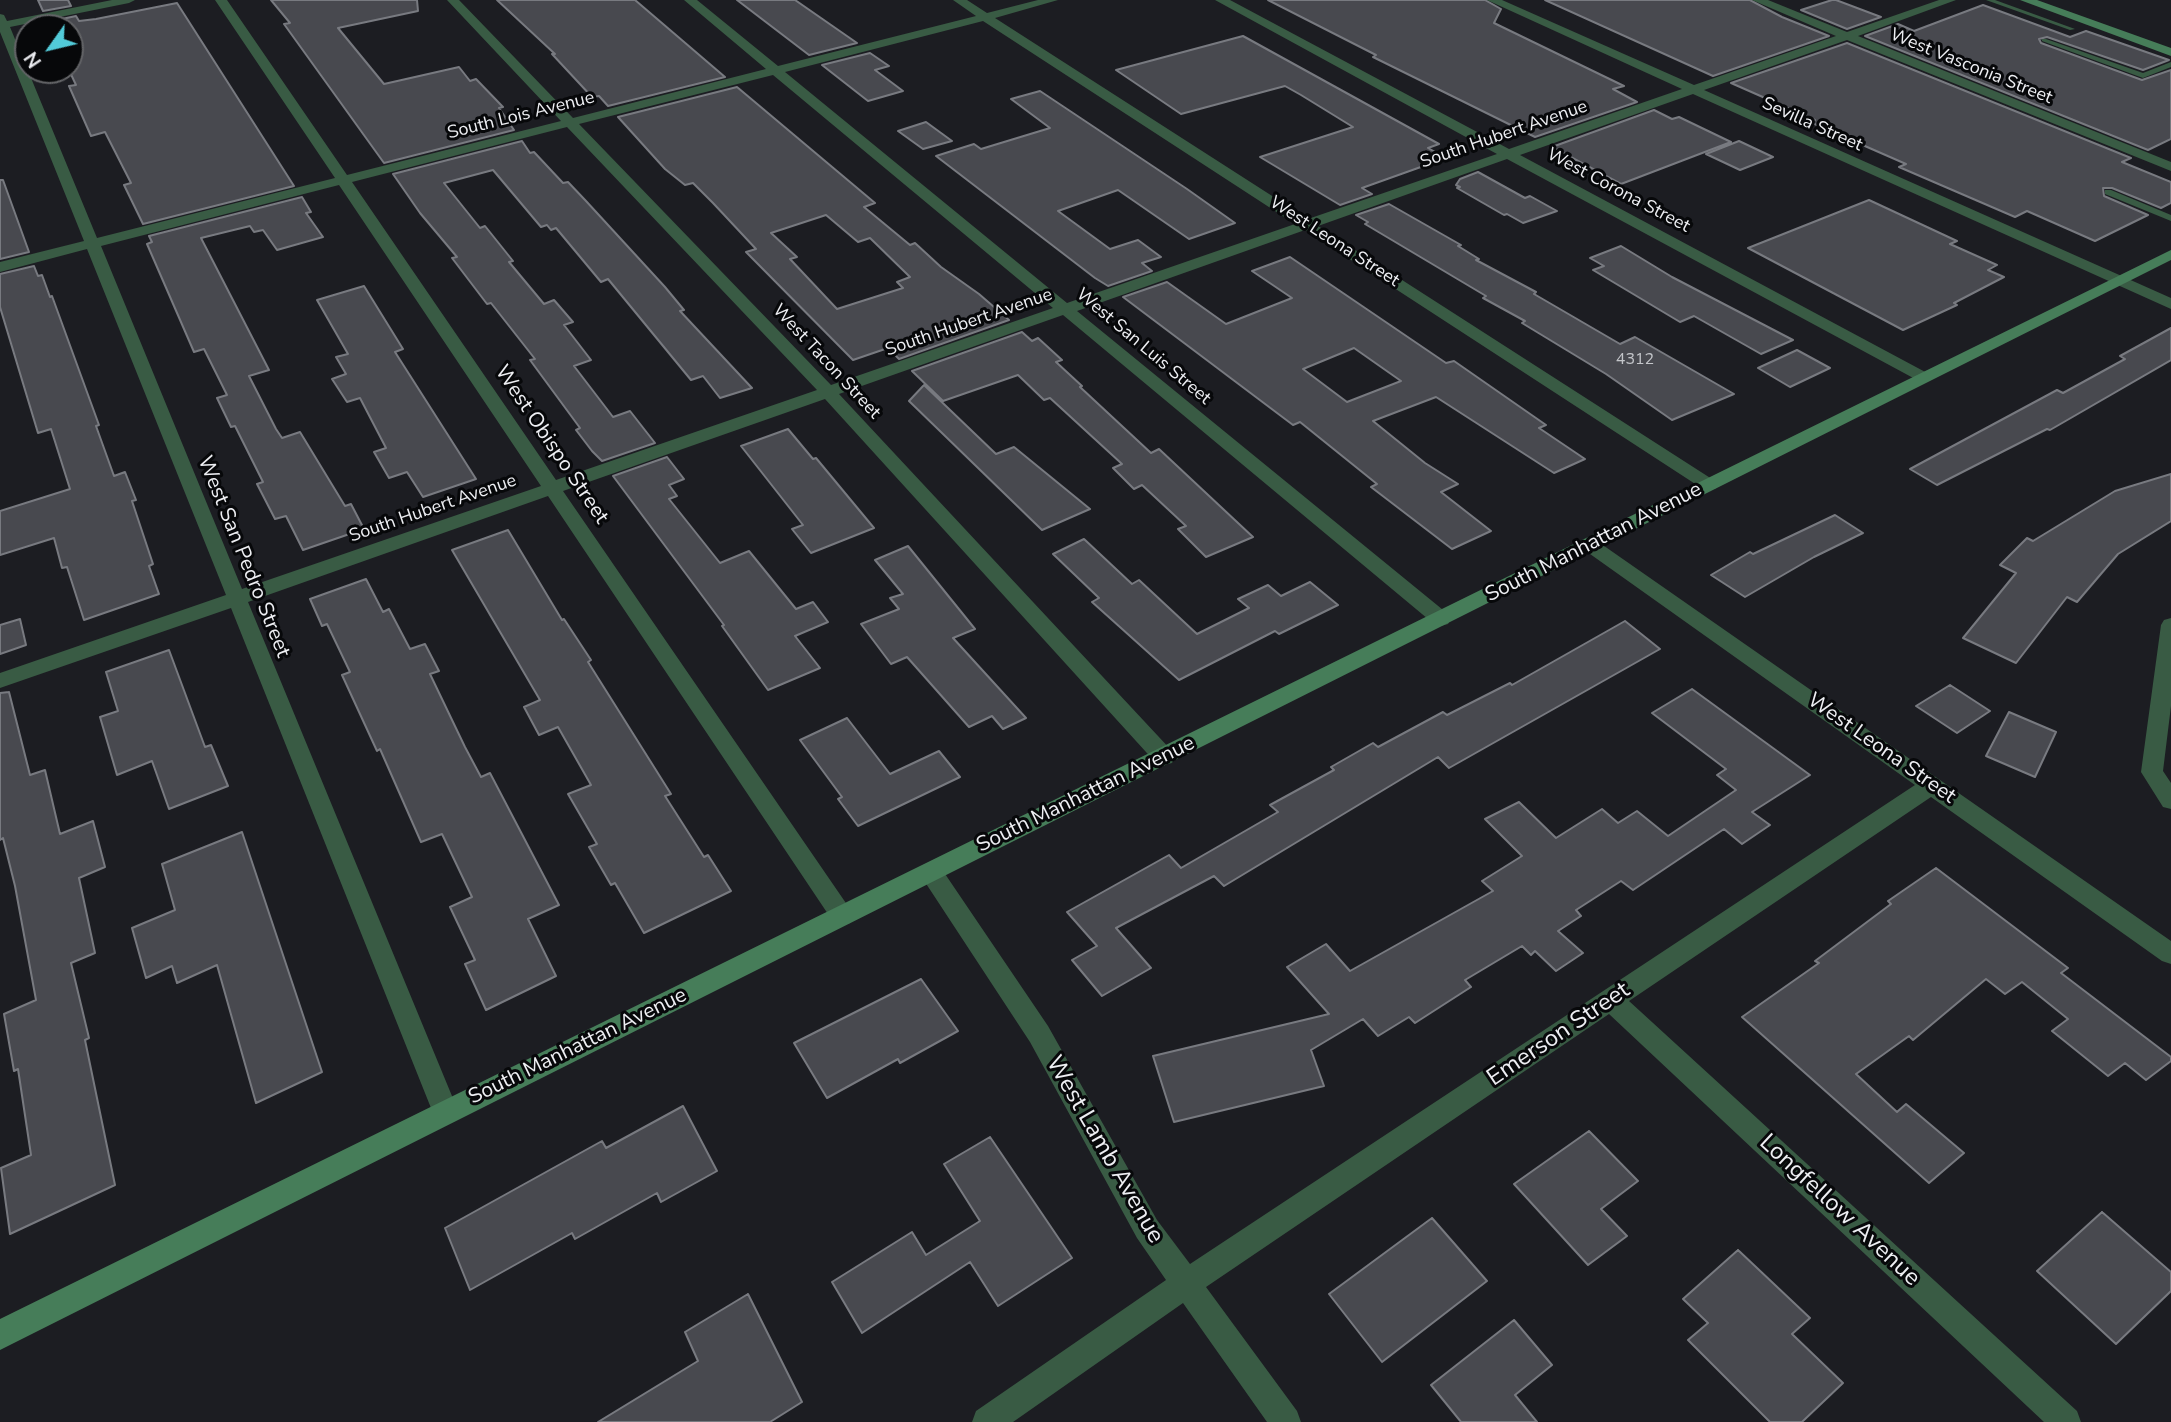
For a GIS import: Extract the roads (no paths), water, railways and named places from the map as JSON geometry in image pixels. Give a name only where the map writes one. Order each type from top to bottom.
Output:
[{"type":"main road","points":[[2026,0],[2171,52]]},
{"type":"main road","points":[[2062,0],[2135,25]]},
{"type":"main road","name":"South Manhattan Avenue","points":[[0,1335],[2171,254]]},
{"type":"street","points":[[1,22],[129,0]]},
{"type":"street","name":"West Obispo Street","points":[[221,0],[842,916]]},
{"type":"street","name":"West Tacon Street","points":[[453,0],[829,393],[1164,757]]},
{"type":"street","name":"West San Luis Street","points":[[690,0],[1441,619]]},
{"type":"street","name":"West Leona Street","points":[[959,0],[1709,485]]},
{"type":"street","name":"South Lois Avenue","points":[[0,267],[1052,0]]},
{"type":"street","name":"West Corona Street","points":[[1221,0],[1923,377]]},
{"type":"street","name":"Sevilla Street","points":[[1493,0],[2171,304]]},
{"type":"street","name":"West Vasconia Street","points":[[1758,0],[2171,167]]},
{"type":"street","name":"South Hubert Avenue","points":[[0,681],[1950,0]]},
{"type":"street","name":"West San Pedro Street","points":[[1,22],[446,1113]]},
{"type":"street","name":"West Leona Street","points":[[1590,545],[2171,954]]},
{"type":"street","points":[[2171,625],[2152,772],[2171,801]]},
{"type":"street","name":"Emerson Street","points":[[987,1422],[1185,1284],[1933,785]]},
{"type":"street","name":"West Lamb Avenue","points":[[931,872],[1038,1034],[1147,1229],[1286,1422]]},
{"type":"street","name":"Longfellow Avenue","points":[[1611,1000],[2066,1422]]},
{"type":"lane","points":[[1989,0],[2071,29],[2063,33]]},
{"type":"lane","points":[[2047,20],[2064,14]]},
{"type":"lane","points":[[2053,36],[2044,40],[2143,76],[2171,64]]},
{"type":"lane","points":[[2108,192],[2171,218]]}]
